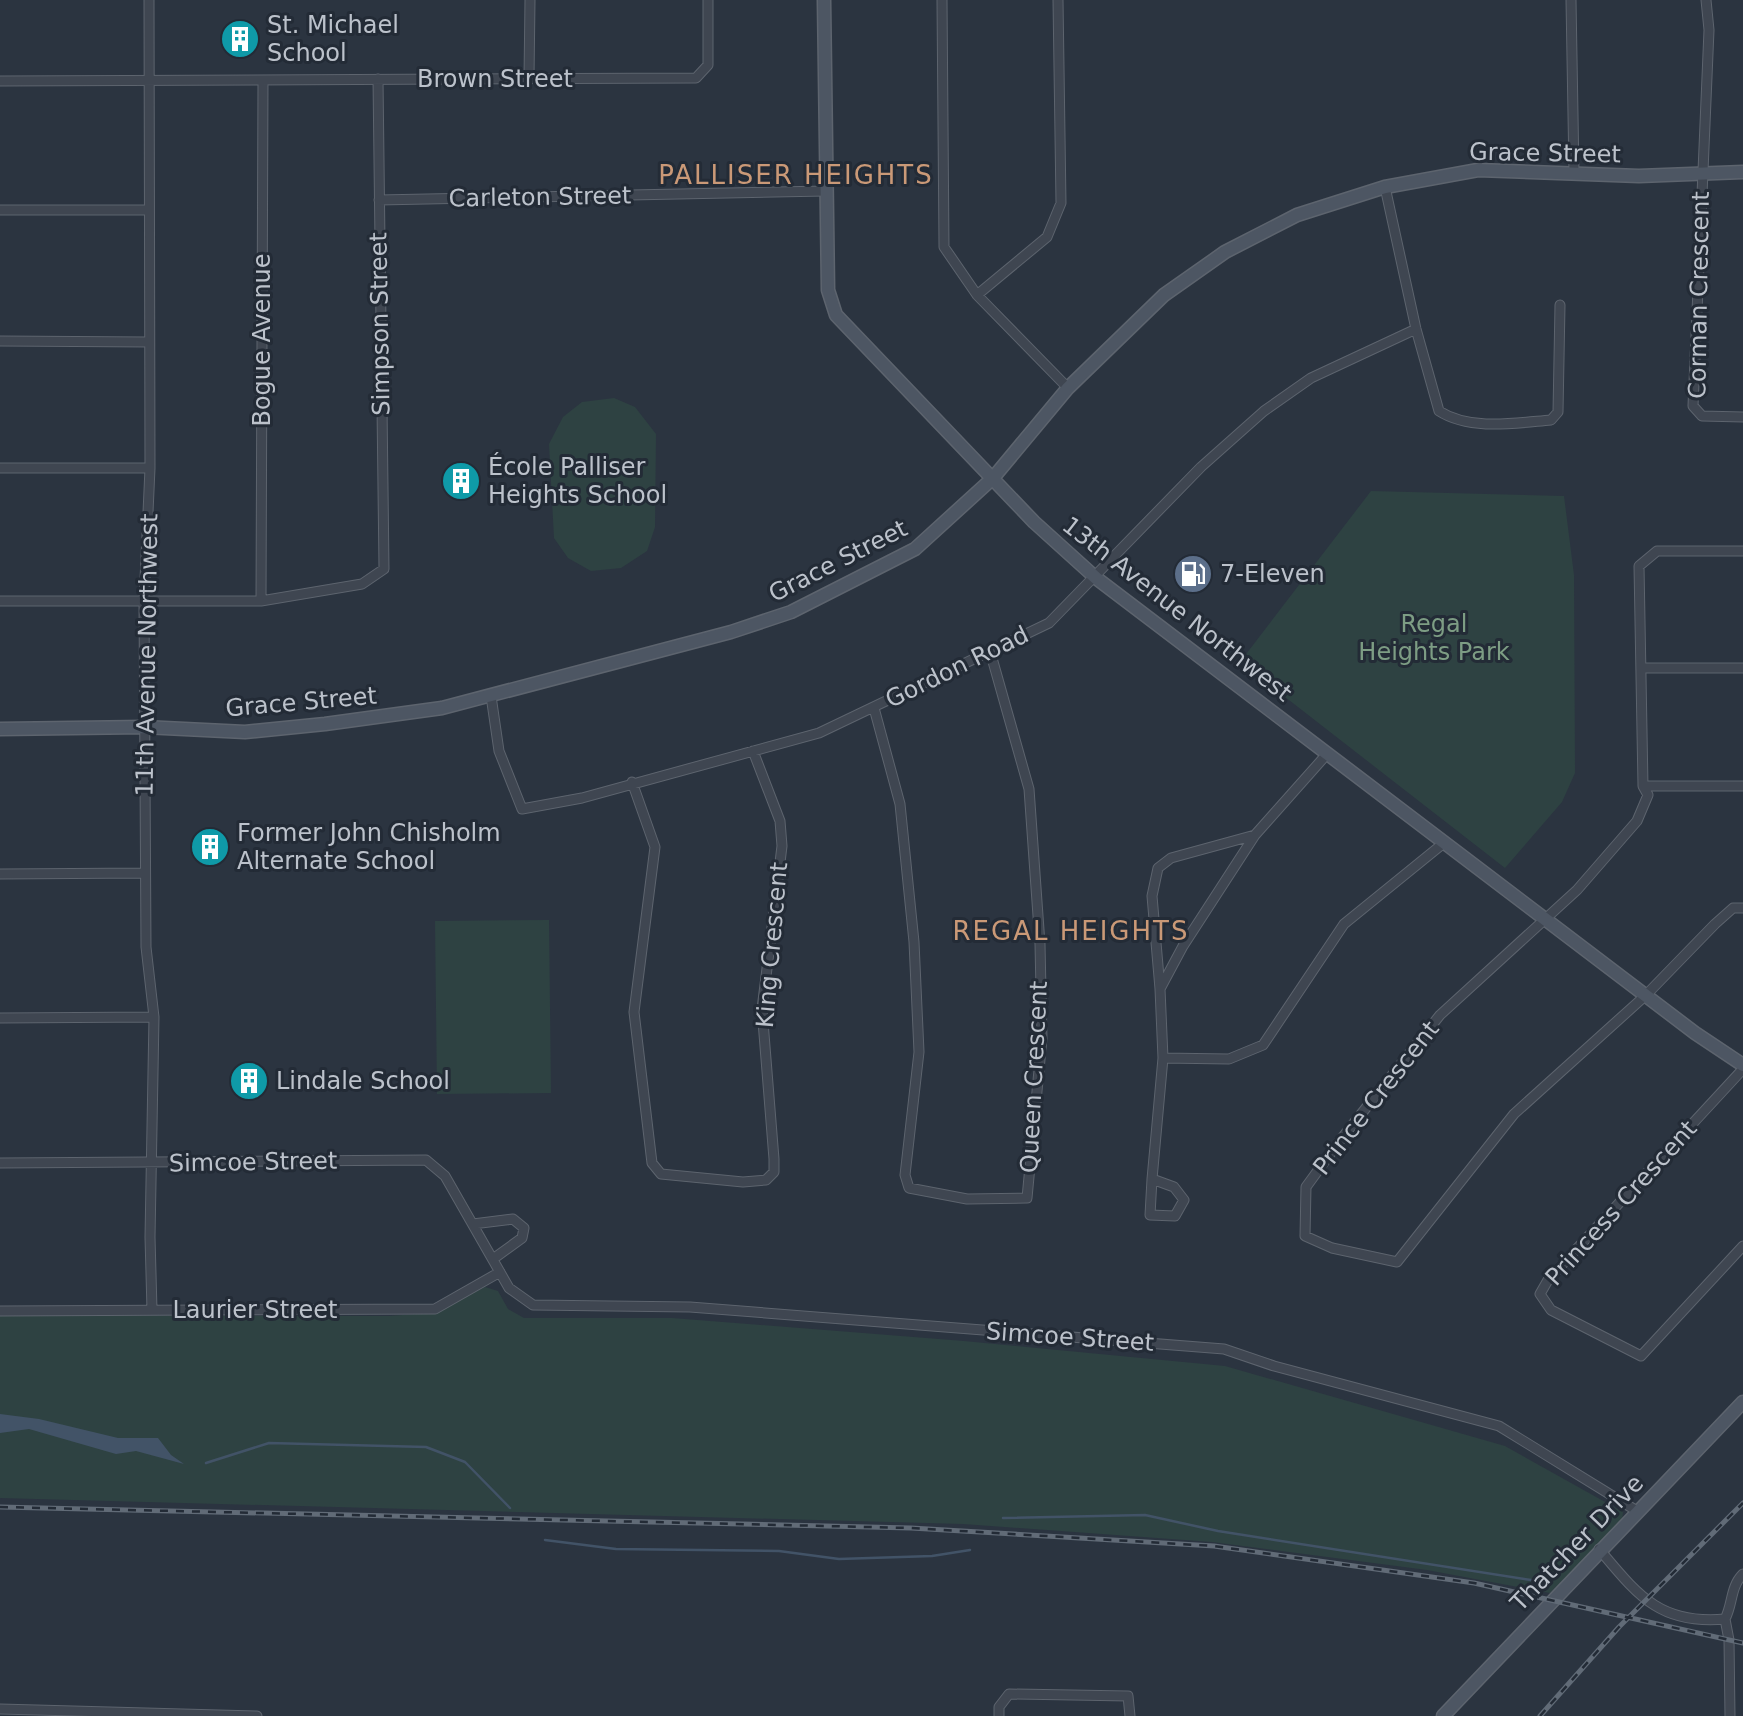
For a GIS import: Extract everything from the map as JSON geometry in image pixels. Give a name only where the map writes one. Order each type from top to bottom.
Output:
[{"type":"street","name":"11th Avenue Northwest","points":[[149,0],[150,468],[144,602],[144,727],[146,947],[154,1017],[152,1310]]},
{"type":"street","points":[[529,78],[530,0]]},
{"type":"street","name":"Brown Street","points":[[0,81],[696,78],[708,65],[708,0]]},
{"type":"street","name":"13th Avenue Northwest","points":[[824,0],[828,290],[836,315],[1034,522],[1096,578],[1743,1067]]},
{"type":"street","points":[[942,0],[944,247],[977,295],[1068,388]]},
{"type":"street","points":[[977,295],[1048,237],[1061,203],[1058,0]]},
{"type":"street","points":[[1572,0],[1574,172]]},
{"type":"street","name":"Corman Crescent","points":[[1706,0],[1709,30],[1693,406],[1702,416],[1743,417]]},
{"type":"street","name":"Simpson Street","points":[[261,601],[362,584],[384,569],[379,79]]},
{"type":"street","name":"Bogue Avenue","points":[[261,601],[263,80]]},
{"type":"street","name":"Grace Street","points":[[0,729],[144,727],[245,732],[442,708],[732,632],[791,612],[915,549],[993,478],[1068,388],[1164,295],[1225,252],[1297,215],[1385,187],[1478,170],[1639,176],[1743,172]]},
{"type":"street","points":[[1385,187],[1416,329],[1439,411],[1452,420],[1502,424],[1551,420],[1558,412],[1560,304]]},
{"type":"street","name":"Carleton Street","points":[[379,200],[826,191]]},
{"type":"street","points":[[0,210],[149,210]]},
{"type":"street","name":"Gordon Road","points":[[491,696],[499,751],[522,809],[582,798],[632,782],[819,733],[1049,623],[1096,578],[1201,467],[1264,411],[1311,378],[1416,329]]},
{"type":"street","points":[[0,341],[149,342]]},
{"type":"street","points":[[0,468],[150,468]]},
{"type":"street","points":[[1545,919],[1577,890],[1637,821],[1648,796],[1643,786],[1639,566],[1657,551],[1743,551]]},
{"type":"street","points":[[0,601],[261,601]]},
{"type":"street","name":"Queen Crescent","points":[[874,708],[900,804],[912,916],[919,1052],[905,1175],[909,1188],[967,1199],[1027,1198],[1042,1038],[1040,944],[1028,789],[990,651]]},
{"type":"street","points":[[1641,668],[1743,667]]},
{"type":"street","name":"King Crescent","points":[[632,782],[655,847],[634,1012],[652,1163],[661,1174],[743,1182],[766,1180],[774,1172],[774,1159],[762,1009],[782,846],[780,821],[753,751]]},
{"type":"street","points":[[1160,989],[1183,946],[1255,835],[1327,754]]},
{"type":"street","points":[[1643,786],[1743,786]]},
{"type":"street","points":[[1152,1179],[1174,1187],[1184,1200],[1175,1216],[1150,1215],[1152,1179],[1163,1058],[1152,896],[1158,868],[1171,858],[1255,835]]},
{"type":"street","points":[[1163,1058],[1229,1059],[1263,1045],[1344,924],[1444,842]]},
{"type":"street","points":[[0,874],[145,873]]},
{"type":"street","points":[[1646,995],[1715,924],[1733,908],[1743,908]]},
{"type":"street","name":"Prince Crescent","points":[[1545,919],[1440,1015],[1338,1143],[1306,1187],[1304,1236],[1332,1248],[1397,1262],[1514,1114],[1646,995]]},
{"type":"street","points":[[0,1018],[154,1017]]},
{"type":"street","name":"Princess Crescent","points":[[1743,1067],[1548,1280],[1540,1294],[1551,1310],[1641,1356],[1743,1246]]},
{"type":"street","name":"Simcoe Street","points":[[0,1163],[426,1160],[445,1176],[509,1288],[533,1305],[691,1307],[1224,1349],[1273,1366],[1499,1426],[1637,1511]]},
{"type":"street","points":[[472,1224],[513,1219],[524,1228],[522,1238],[492,1258]]},
{"type":"street","name":"Laurier Street","points":[[0,1311],[435,1309],[500,1272]]},
{"type":"street","name":"Thatcher Drive","points":[[1443,1716],[1743,1402]]},
{"type":"street","points":[[1600,1549],[1640,1598],[1661,1610],[1712,1620],[1725,1619]]},
{"type":"street","points":[[1730,1716],[1729,1640],[1725,1619],[1730,1610],[1731,1593],[1743,1574]]},
{"type":"street","points":[[999,1716],[999,1707],[1009,1694],[1128,1696],[1130,1716]]},
{"type":"street","points":[[0,1709],[44,1713],[257,1716]]},
{"type":"green space","points":[[614,398],[635,407],[656,434],[655,527],[647,551],[621,568],[591,571],[568,558],[554,538],[549,444],[563,417],[582,402]]},
{"type":"green space","name":"Regal Heights Park","points":[[1371,491],[1564,496],[1574,575],[1575,773],[1562,802],[1505,868],[1240,662]]},
{"type":"green space","points":[[549,920],[551,1093],[437,1094],[435,921]]},
{"type":"green space","points":[[485,1287],[498,1291],[508,1309],[524,1318],[672,1318],[964,1341],[1225,1366],[1505,1446],[1623,1512],[1622,1521],[1550,1593],[1427,1570],[1212,1542],[963,1524],[0,1498],[0,1315],[388,1316],[433,1313]]},
{"type":"water","points":[[0,1414],[39,1419],[118,1438],[158,1438],[171,1455],[184,1464],[136,1451],[116,1454],[29,1429],[0,1433]]},
{"type":"waterway","points":[[206,1463],[269,1443],[426,1447],[465,1462],[510,1508]]},
{"type":"waterway","points":[[1003,1518],[1145,1515],[1218,1531],[1531,1580]]},
{"type":"waterway","points":[[545,1540],[616,1549],[779,1551],[839,1559],[932,1556],[970,1550]]},
{"type":"railway","points":[[1540,1716],[1619,1627],[1743,1503]]},
{"type":"railway","points":[[0,1507],[911,1528],[1214,1546],[1474,1583],[1743,1643]]},
{"type":"place","name":"St. Michael School","points":[[240,39]]},
{"type":"place","name":"École Palliser Heights School","points":[[461,481]]},
{"type":"place","name":"7-Eleven","points":[[1193,574]]},
{"type":"place","name":"Former John Chisholm Alternate School","points":[[210,847]]},
{"type":"place","name":"Lindale School","points":[[249,1081]]},
{"type":"district","name":"PALLISER HEIGHTS","points":[[796,175]]},
{"type":"district","name":"REGAL HEIGHTS","points":[[1071,931]]}]
